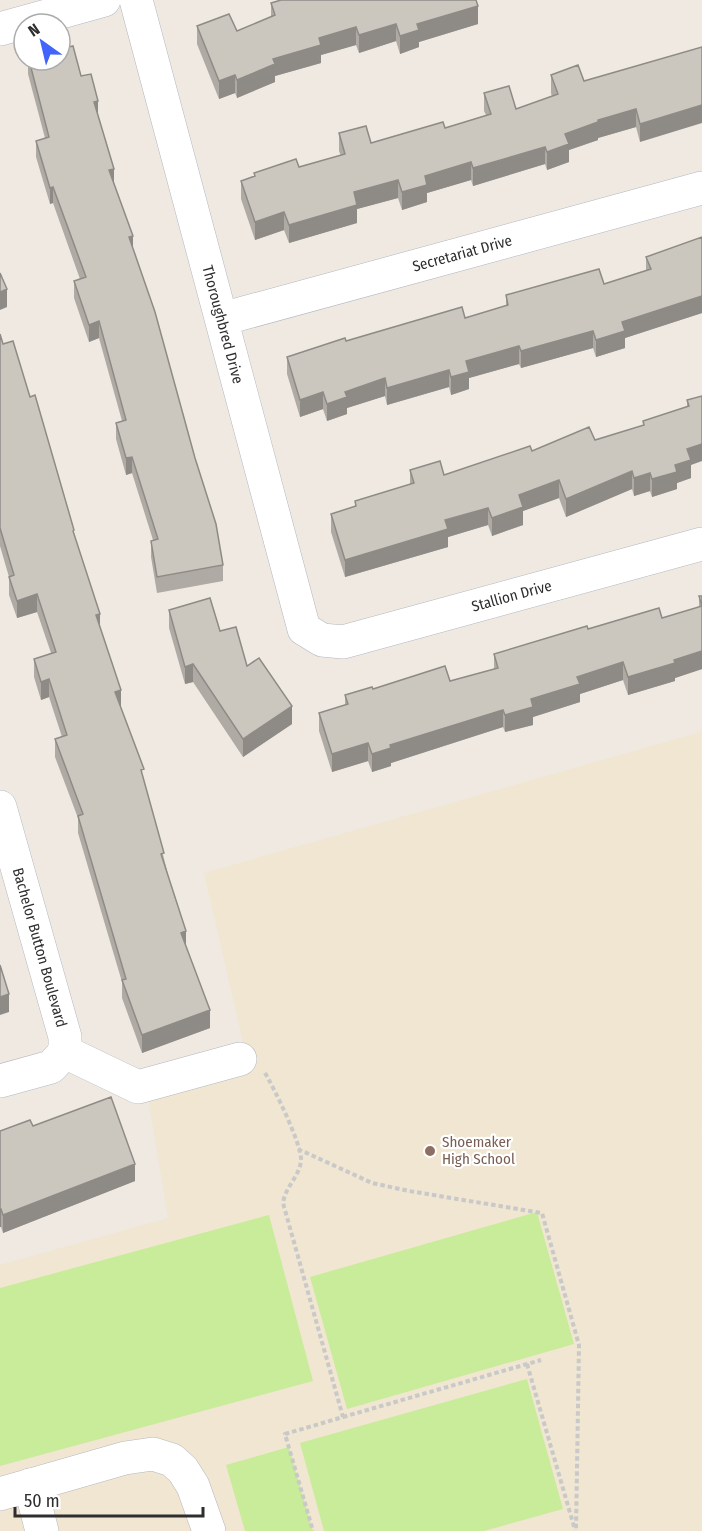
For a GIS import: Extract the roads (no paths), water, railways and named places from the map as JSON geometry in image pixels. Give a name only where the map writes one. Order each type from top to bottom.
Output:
[{"type":"street","points":[[0,29],[104,0]]},
{"type":"street","name":"Thoroughbred Drive","points":[[136,0],[304,629],[322,640]]},
{"type":"street","name":"Secretariat Drive","points":[[222,319],[702,188]]},
{"type":"street","name":"Stallion Drive","points":[[322,640],[343,642],[702,544]]},
{"type":"street","name":"Bachelor Button Boulevard","points":[[0,807],[6,855],[66,1037],[64,1052]]},
{"type":"street","points":[[0,1081],[51,1066],[64,1052],[138,1087],[240,1059]]},
{"type":"street","points":[[42,1531],[15,1490],[125,1458],[153,1454],[172,1460],[183,1470],[193,1486],[208,1531]]},
{"type":"place","name":"Shoemaker High School","points":[[430,1151]]}]
